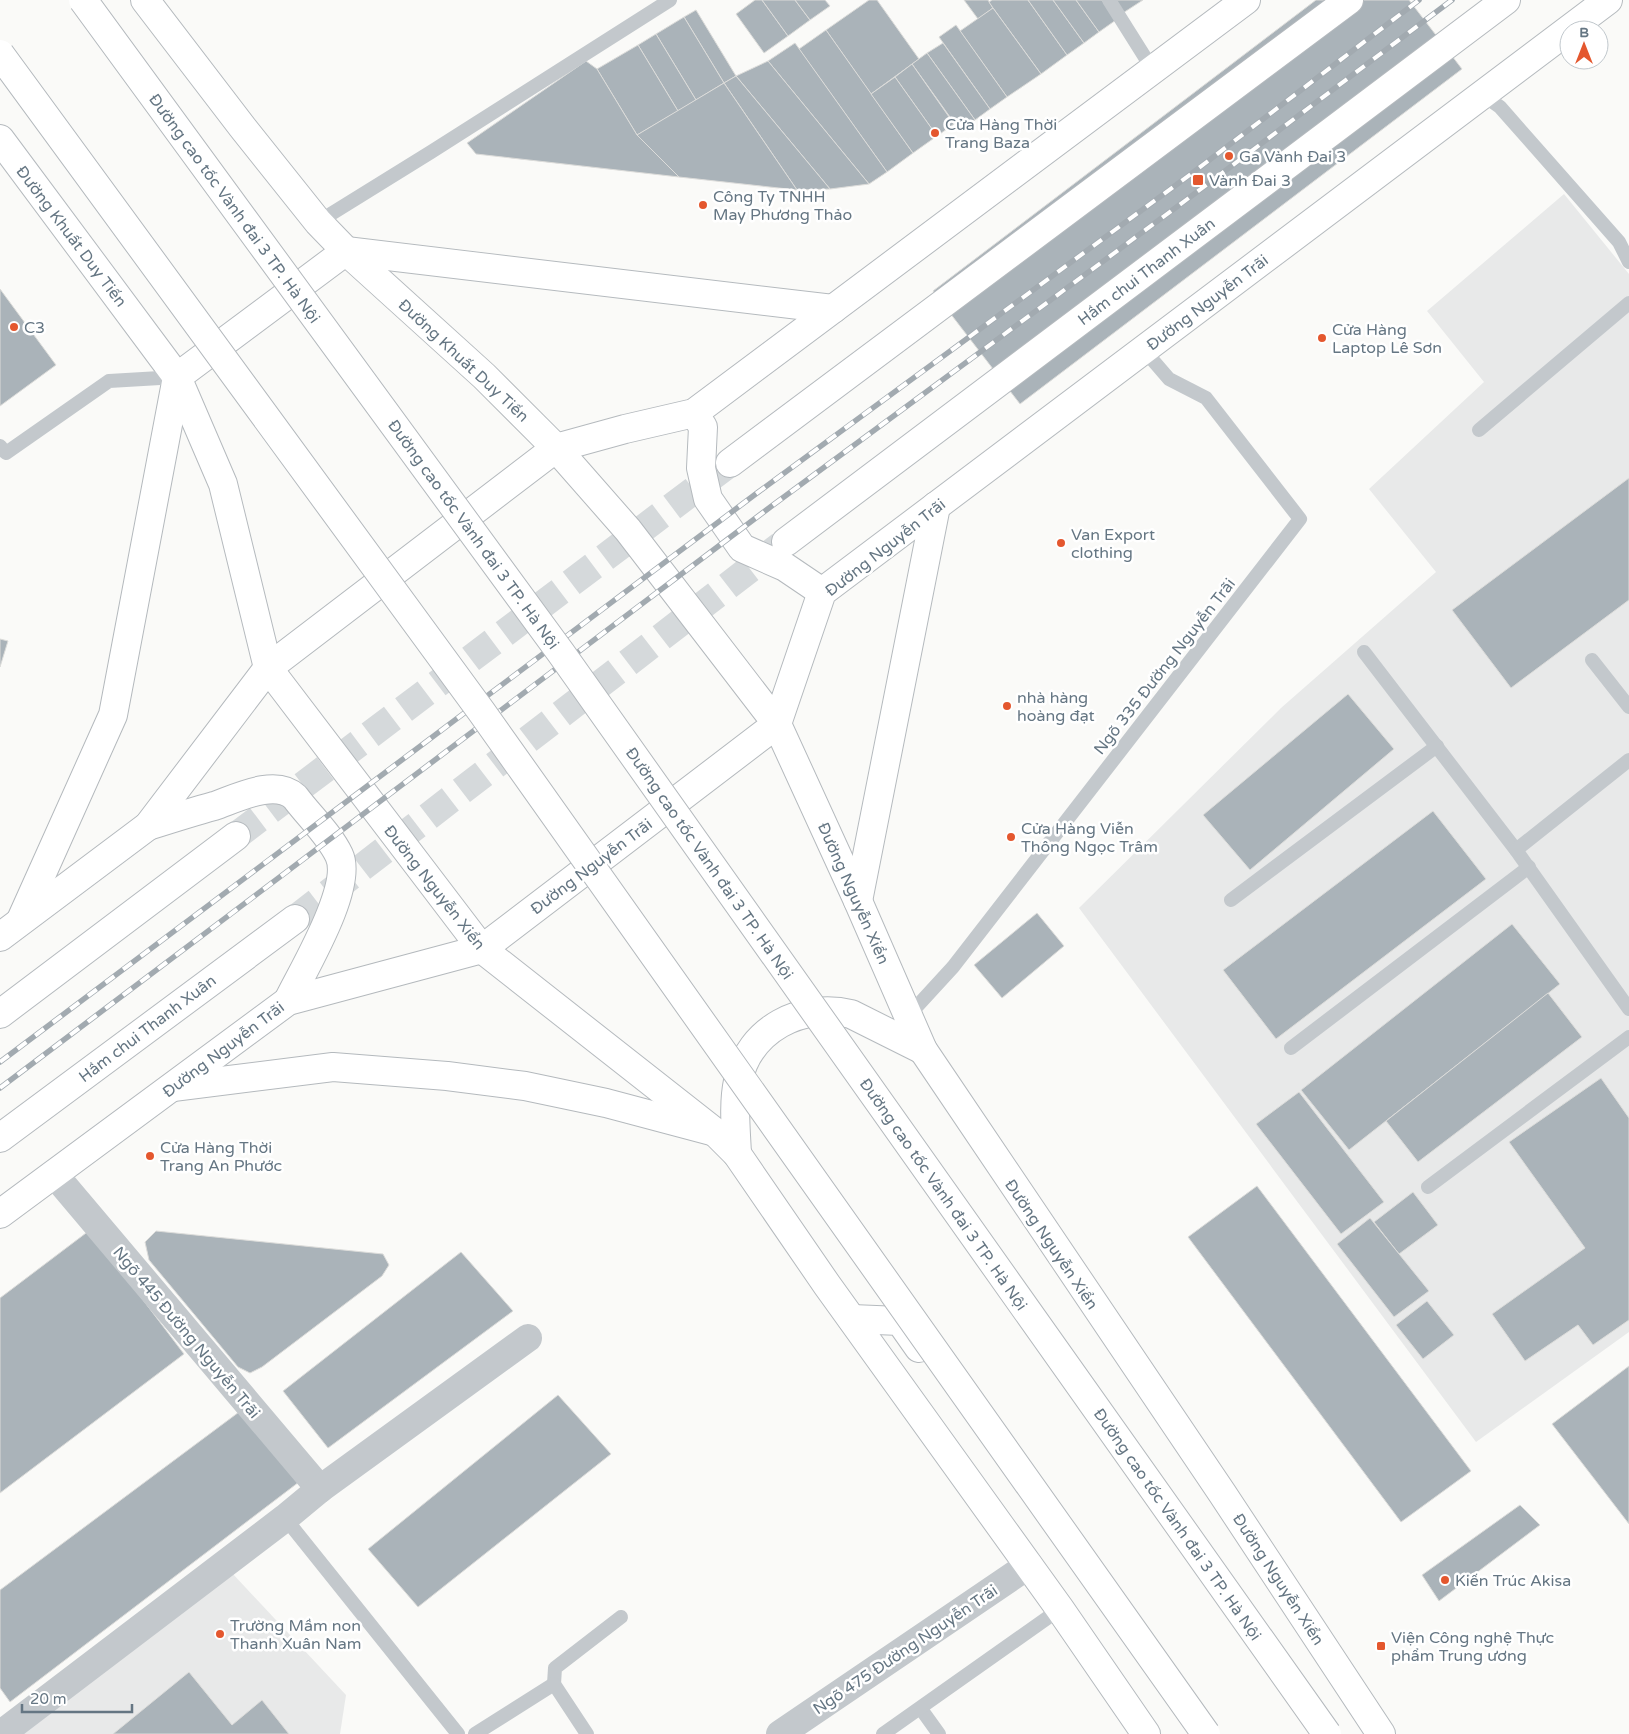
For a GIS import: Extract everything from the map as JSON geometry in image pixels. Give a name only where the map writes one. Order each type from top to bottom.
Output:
[{"type":"main road","name":"Đường cao tốc Vành đai 3 TP. Hà Nội","points":[[83,0],[561,653],[1327,1734]]},
{"type":"main road","name":"Đường Khuất Duy Tiến","points":[[145,0],[318,222],[346,251],[484,376],[556,448],[628,530],[777,724]]},
{"type":"main road","points":[[7,928],[148,826],[268,668],[556,448],[694,413],[1246,0]]},
{"type":"main road","points":[[730,463],[1349,0]]},
{"type":"main road","name":"Hầm chui Thanh Xuân","points":[[786,542],[1506,0]]},
{"type":"main road","name":"Đường Nguyễn Trãi","points":[[0,1214],[288,1001],[482,949],[777,724],[822,592],[1608,0]]},
{"type":"main road","points":[[0,54],[487,719],[1206,1734]]},
{"type":"main road","name":"Đường Khuất Duy Tiến","points":[[0,139],[177,377],[223,484],[268,668]]},
{"type":"main road","points":[[7,928],[113,715],[177,377],[346,251],[833,309]]},
{"type":"main road","points":[[694,413],[703,427],[702,468],[708,499],[742,548],[785,567],[822,592]]},
{"type":"main road","points":[[858,901],[936,506]]},
{"type":"main road","name":"Đường Nguyễn Xiển","points":[[268,668],[482,949],[715,1132],[737,1154],[852,1319],[1029,1565],[1146,1734]]},
{"type":"main road","name":"Đường Nguyễn Xiển","points":[[777,724],[909,1015],[922,1050],[1222,1493],[1381,1734]]},
{"type":"main road","points":[[148,826],[223,803],[245,794],[276,790],[292,795],[323,833],[340,857],[343,870],[341,885],[334,907],[288,1001]]},
{"type":"main road","points":[[0,1014],[236,836]]},
{"type":"main road","name":"Hầm chui Thanh Xuân","points":[[0,1138],[295,919]]},
{"type":"main road","points":[[737,1154],[737,1087],[742,1064],[752,1048],[783,1021],[816,1010],[851,1014],[922,1050]]},
{"type":"main road","points":[[172,1087],[333,1067],[447,1076],[525,1086],[606,1103],[715,1132]]},
{"type":"main road","points":[[852,1319],[900,1321],[1189,1734]]},
{"type":"street","name":"Ngõ 445 Đường Nguyễn Trãi","points":[[54,1174],[320,1489]]},
{"type":"street","points":[[1,1734],[285,1518],[320,1489],[528,1338]]},
{"type":"street","name":"Ngõ 475 Đường Nguyễn Trãi","points":[[780,1734],[1029,1565]]},
{"type":"lane","points":[[1109,0],[1153,70]]},
{"type":"lane","points":[[318,222],[666,1]]},
{"type":"lane","points":[[1483,95],[1500,107],[1624,238],[1629,262]]},
{"type":"lane","points":[[1479,430],[1629,302]]},
{"type":"lane","name":"Ngõ 335 Đường Nguyễn Trãi","points":[[909,1015],[959,959],[1300,519],[1206,398],[1169,379],[1144,350]]},
{"type":"lane","points":[[3,450],[109,380],[177,377]]},
{"type":"lane","points":[[1364,652],[1529,867],[1629,1009]]},
{"type":"lane","points":[[1592,660],[1629,707]]},
{"type":"lane","points":[[1231,900],[1437,746]]},
{"type":"lane","points":[[1516,850],[1629,760]]},
{"type":"lane","points":[[1291,1048],[1529,867]]},
{"type":"lane","points":[[1428,1187],[1629,1037]]},
{"type":"lane","points":[[285,1518],[458,1734]]},
{"type":"lane","points":[[884,1734],[1060,1609]]},
{"type":"lane","points":[[587,1734],[554,1684],[555,1668],[620,1616]]},
{"type":"lane","points":[[475,1734],[554,1684]]},
{"type":"lane","points":[[921,1709],[938,1734]]},
{"type":"shaded area","points":[[1564,194],[1629,274],[1629,1332],[1476,1442],[1079,908],[1281,708],[1436,572],[1369,489],[1484,382],[1427,311]]},
{"type":"shaded area","name":"Trường Mầm non Thanh Xuân Nam","points":[[232,1573],[346,1695],[340,1734],[20,1734]]},
{"type":"building","points":[[755,0],[762,0],[788,36],[764,53],[736,14]]},
{"type":"building","points":[[762,0],[795,0],[810,20],[788,36]]},
{"type":"building","points":[[795,0],[825,0],[830,6],[810,20]]},
{"type":"building","points":[[869,0],[877,0],[919,59],[871,94],[826,30]]},
{"type":"building","points":[[964,0],[988,0],[993,8],[978,19]]},
{"type":"building","points":[[992,0],[1028,0],[1067,55],[1041,74],[989,2]]},
{"type":"building","points":[[1028,0],[1053,0],[1084,43],[1067,55]]},
{"type":"building","points":[[1053,0],[1076,0],[1099,32],[1084,43]]},
{"type":"building","points":[[1076,0],[1102,0],[1116,20],[1099,32]]},
{"type":"building","points":[[1115,0],[1143,0],[1123,13]]},
{"type":"building","name":"Ga Vành Đai 3","points":[[1316,0],[1409,0],[1462,69],[1020,404],[933,291]]},
{"type":"building","points":[[993,8],[1041,74],[1007,97],[960,31]]},
{"type":"building","points":[[696,10],[736,76],[724,83],[684,17]]},
{"type":"building","points":[[684,17],[724,83],[696,100],[656,34]]},
{"type":"building","points":[[956,25],[1007,97],[990,109],[939,37]]},
{"type":"building","points":[[826,30],[913,153],[887,172],[799,49]]},
{"type":"building","points":[[656,34],[696,100],[678,111],[638,45]]},
{"type":"building","points":[[795,43],[887,172],[869,184],[768,61]]},
{"type":"building","points":[[943,43],[990,109],[975,120],[927,53]]},
{"type":"building","points":[[638,45],[678,111],[637,135],[597,69]]},
{"type":"building","points":[[927,53],[975,120],[960,131],[912,64]]},
{"type":"building","points":[[586,61],[597,69],[637,135],[679,177],[476,154],[467,143]]},
{"type":"building","points":[[768,61],[869,184],[830,189],[736,76]]},
{"type":"building","points":[[912,64],[954,124],[937,136],[895,77]]},
{"type":"building","points":[[736,76],[830,189],[797,190],[724,83]]},
{"type":"building","points":[[895,77],[937,136],[913,153],[871,94]]},
{"type":"building","points":[[724,83],[797,190],[679,177],[637,135]]},
{"type":"building","name":"C3","points":[[0,289],[56,365],[0,406]]},
{"type":"building","points":[[1629,478],[1629,600],[1511,688],[1452,610]]},
{"type":"building","points":[[0,639],[8,641],[0,667]]},
{"type":"building","points":[[1348,694],[1394,749],[1250,870],[1203,815]]},
{"type":"building","points":[[1433,811],[1486,879],[1276,1039],[1223,970]]},
{"type":"building","points":[[1037,913],[1064,946],[1002,998],[974,965]]},
{"type":"building","points":[[1512,924],[1560,984],[1349,1150],[1301,1090]]},
{"type":"building","points":[[1548,993],[1582,1037],[1418,1162],[1386,1121]]},
{"type":"building","points":[[1601,1078],[1629,1118],[1629,1320],[1593,1345],[1578,1325],[1525,1361],[1492,1314],[1585,1248],[1509,1142]]},
{"type":"building","points":[[1299,1092],[1384,1202],[1341,1234],[1256,1124]]},
{"type":"building","points":[[1257,1186],[1471,1471],[1401,1522],[1188,1237]]},
{"type":"building","points":[[1413,1192],[1438,1225],[1399,1254],[1374,1222]]},
{"type":"building","points":[[1370,1218],[1429,1291],[1394,1317],[1337,1244]]},
{"type":"building","points":[[90,1230],[184,1354],[0,1493],[0,1298]]},
{"type":"building","points":[[156,1231],[383,1254],[389,1265],[382,1276],[262,1367],[250,1373],[238,1367],[149,1260],[145,1242]]},
{"type":"building","points":[[461,1252],[513,1311],[328,1448],[283,1391]]},
{"type":"building","points":[[1427,1301],[1454,1335],[1423,1359],[1396,1325]]},
{"type":"building","points":[[1629,1366],[1629,1524],[1552,1424]]},
{"type":"building","points":[[558,1395],[611,1454],[418,1607],[368,1549]]},
{"type":"building","points":[[239,1412],[299,1482],[10,1702],[0,1688],[0,1590]]},
{"type":"building","points":[[1520,1505],[1540,1525],[1439,1601],[1422,1575]]},
{"type":"building","points":[[189,1672],[232,1725],[262,1700],[289,1734],[113,1734]]},
{"type":"tunnel","points":[[236,836],[730,463]]},
{"type":"tunnel","points":[[295,919],[781,545]]},
{"type":"railway","points":[[0,1062],[757,493],[1191,174],[1419,0]]},
{"type":"railway","points":[[0,1088],[769,508],[1205,186],[1452,0]]},
{"type":"place","name":"Cửa Hàng Thời Trang Baza","points":[[935,133]]},
{"type":"place","name":"Ga Vành Đai 3","points":[[1229,156]]},
{"type":"place","name":"Vành Đai 3","points":[[1198,180]]},
{"type":"place","name":"Công Ty TNHH May Phương Thảo","points":[[703,205]]},
{"type":"place","name":"C3","points":[[14,327]]},
{"type":"place","name":"Cửa Hàng Laptop Lê Sơn","points":[[1322,338]]},
{"type":"place","name":"Van Export clothing","points":[[1061,543]]},
{"type":"place","name":"nhà hàng hoàng đạt","points":[[1007,706]]},
{"type":"place","name":"Cửa Hàng Viễn Thông Ngọc Trâm","points":[[1011,837]]},
{"type":"place","name":"Cửa Hàng Thời Trang An Phước","points":[[150,1156]]},
{"type":"place","name":"Kiến Trúc Akisa","points":[[1445,1580]]},
{"type":"place","name":"Trường Mầm non Thanh Xuân Nam","points":[[220,1634]]},
{"type":"place","name":"Viện Công nghệ Thực phẩm Trung ương","points":[[1381,1646]]}]
